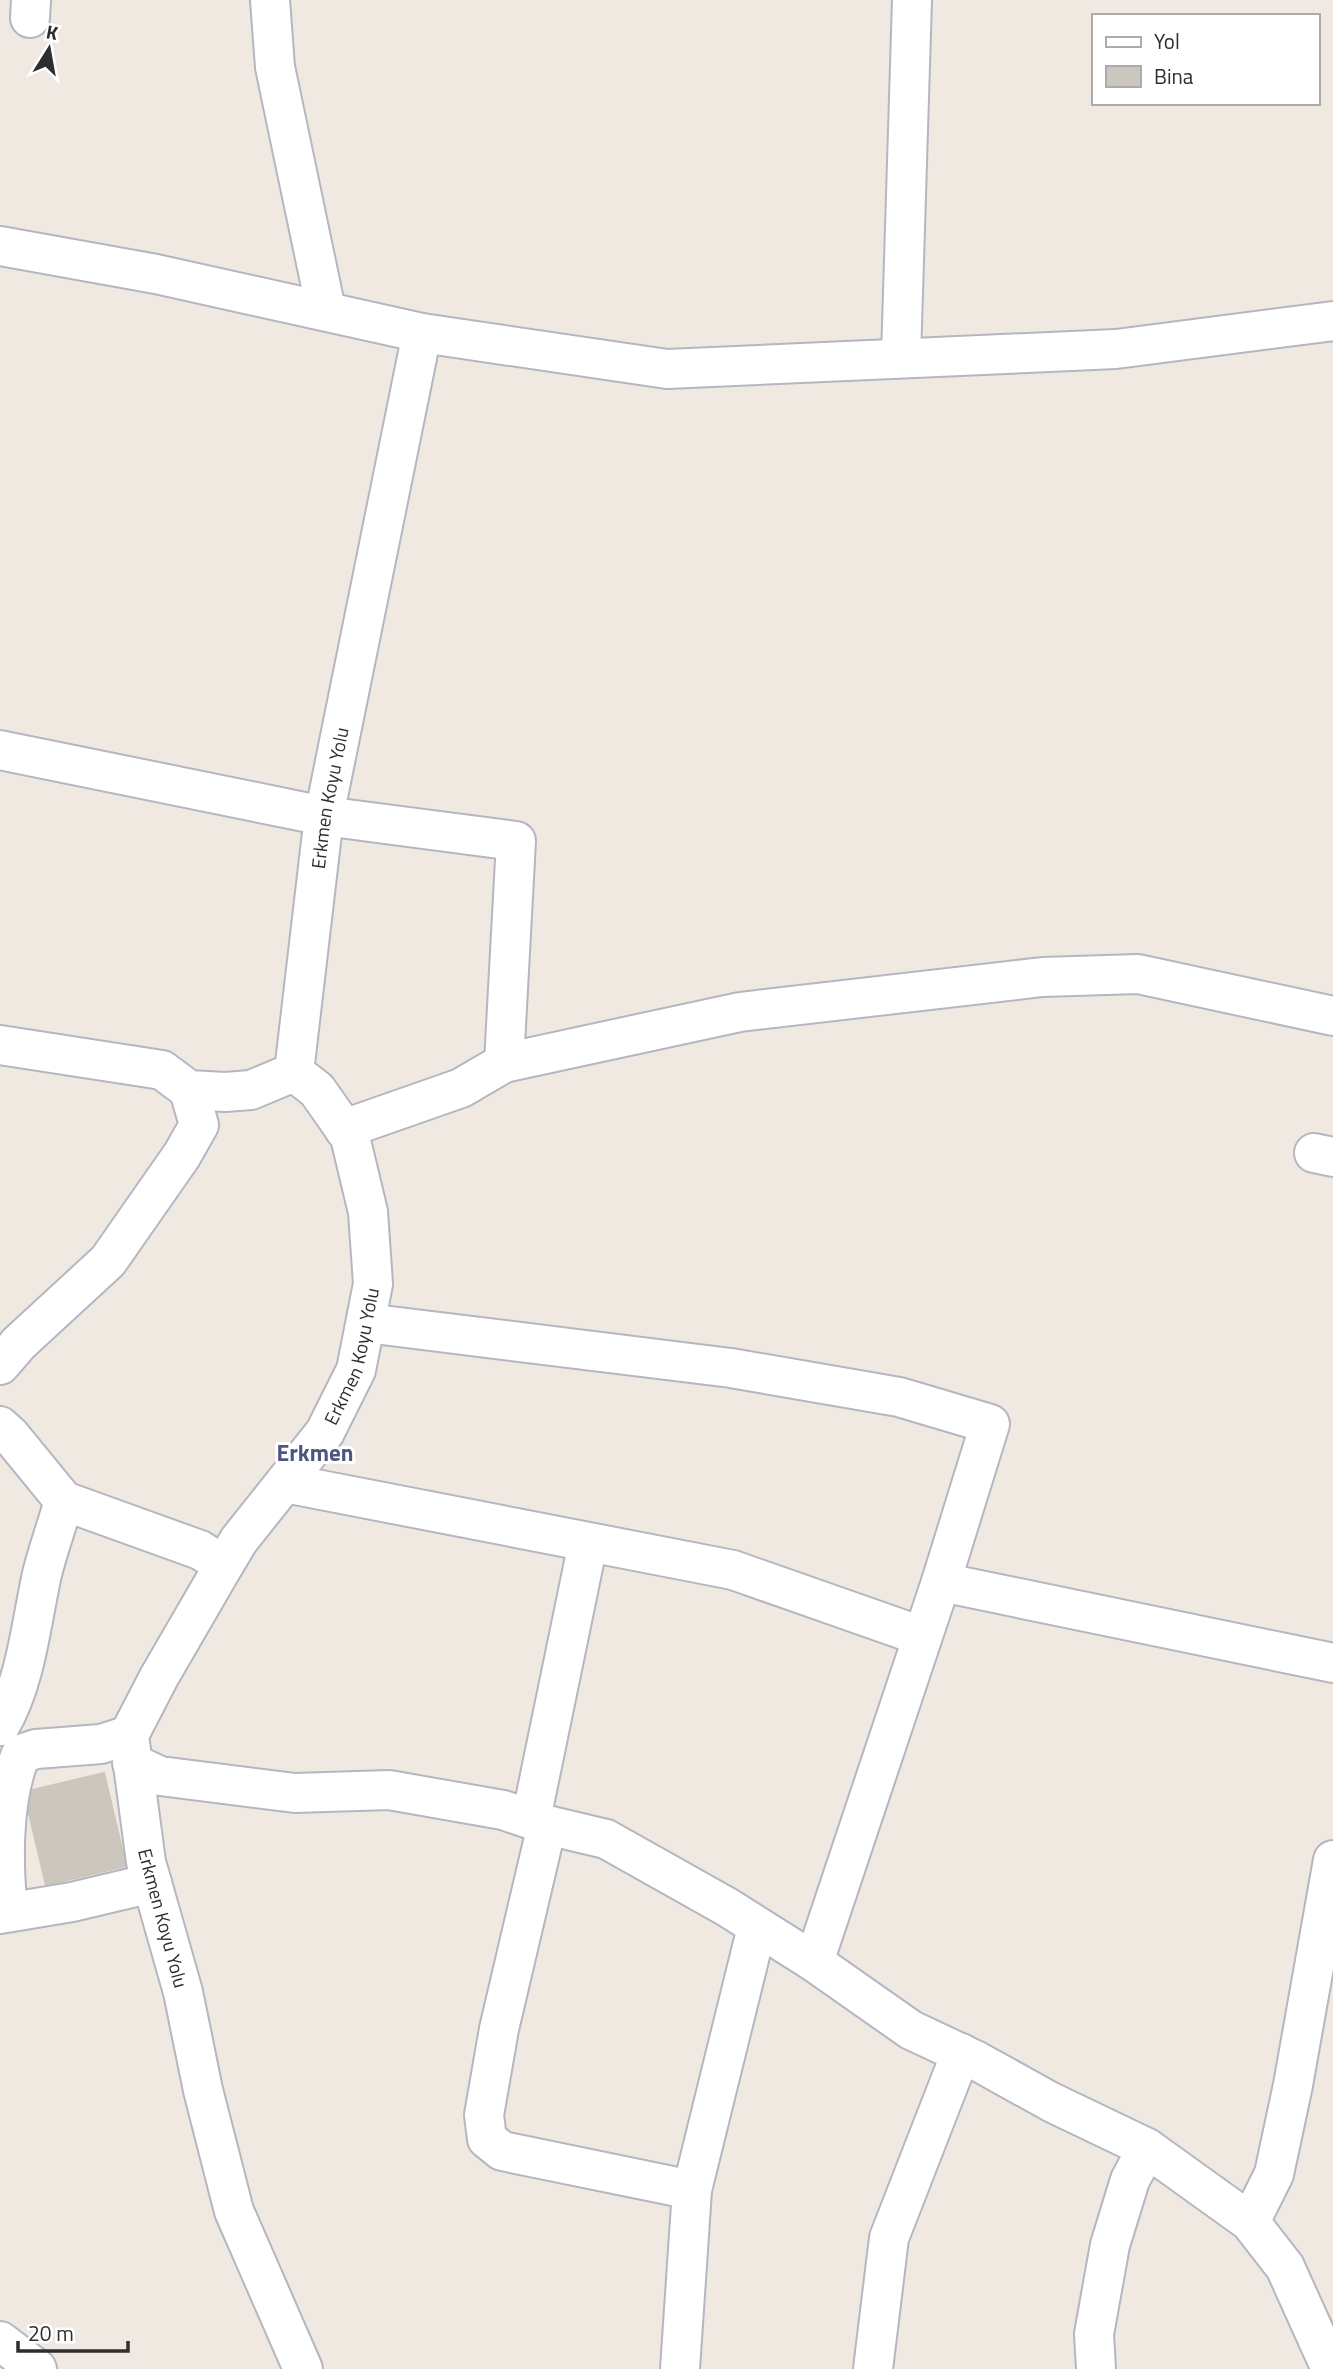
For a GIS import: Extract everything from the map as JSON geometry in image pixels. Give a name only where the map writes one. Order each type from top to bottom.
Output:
[{"type":"street","points":[[270,0],[275,67],[326,310]]},
{"type":"street","points":[[901,358],[912,0]]},
{"type":"street","points":[[0,246],[156,274],[422,333],[667,369],[1116,349],[1333,321]]},
{"type":"street","name":"Erkmen Koyu Yolu","points":[[303,2369],[234,2211],[203,2090],[183,1992],[146,1862],[131,1749],[159,1676],[239,1540],[325,1432],[356,1370],[366,1323],[373,1284],[368,1212],[350,1137],[317,1090],[294,1072],[324,816],[422,333]]},
{"type":"street","points":[[0,750],[324,816],[516,841],[504,1063]]},
{"type":"street","points":[[344,1129],[461,1088],[504,1063],[740,1012],[1042,977],[1138,974],[1333,1016]]},
{"type":"street","points":[[0,1045],[162,1070],[189,1090],[251,1090],[294,1072]]},
{"type":"street","points":[[6,1343],[108,1261],[182,1155],[199,1125],[189,1090]]},
{"type":"street","points":[[366,1323],[731,1368],[898,1397],[989,1424],[941,1582],[814,1962]]},
{"type":"street","points":[[0,1426],[64,1501],[200,1550],[224,1565]]},
{"type":"street","points":[[285,1483],[588,1544],[733,1570],[921,1636]]},
{"type":"street","points":[[64,1501],[43,1570],[22,1664],[8,1712],[11,1787],[4,1913],[72,1902],[152,1883]]},
{"type":"street","points":[[588,1544],[484,2115],[487,2139],[502,2151],[692,2190]]},
{"type":"street","points":[[941,1582],[1333,1663]]},
{"type":"street","points":[[7,1737],[36,1749],[101,1744],[131,1749],[160,1776],[295,1793],[389,1790],[503,1810],[606,1839],[814,1962],[911,2030],[1147,2148],[1250,2222],[1285,2267],[1331,2369]]},
{"type":"street","points":[[1250,2222],[1274,2174],[1293,2085],[1333,1860]]},
{"type":"street","points":[[680,2369],[692,2190],[757,1927]]},
{"type":"street","points":[[873,2369],[889,2238],[961,2053]]},
{"type":"street","points":[[1096,2369],[1094,2334],[1110,2245],[1130,2180],[1147,2148]]},
{"type":"street","points":[[0,2341],[37,2369]]},
{"type":"building","points":[[104,1773],[126,1866],[46,1885],[24,1792]]},
{"type":"district","name":"Erkmen","points":[[315,1453]]}]
